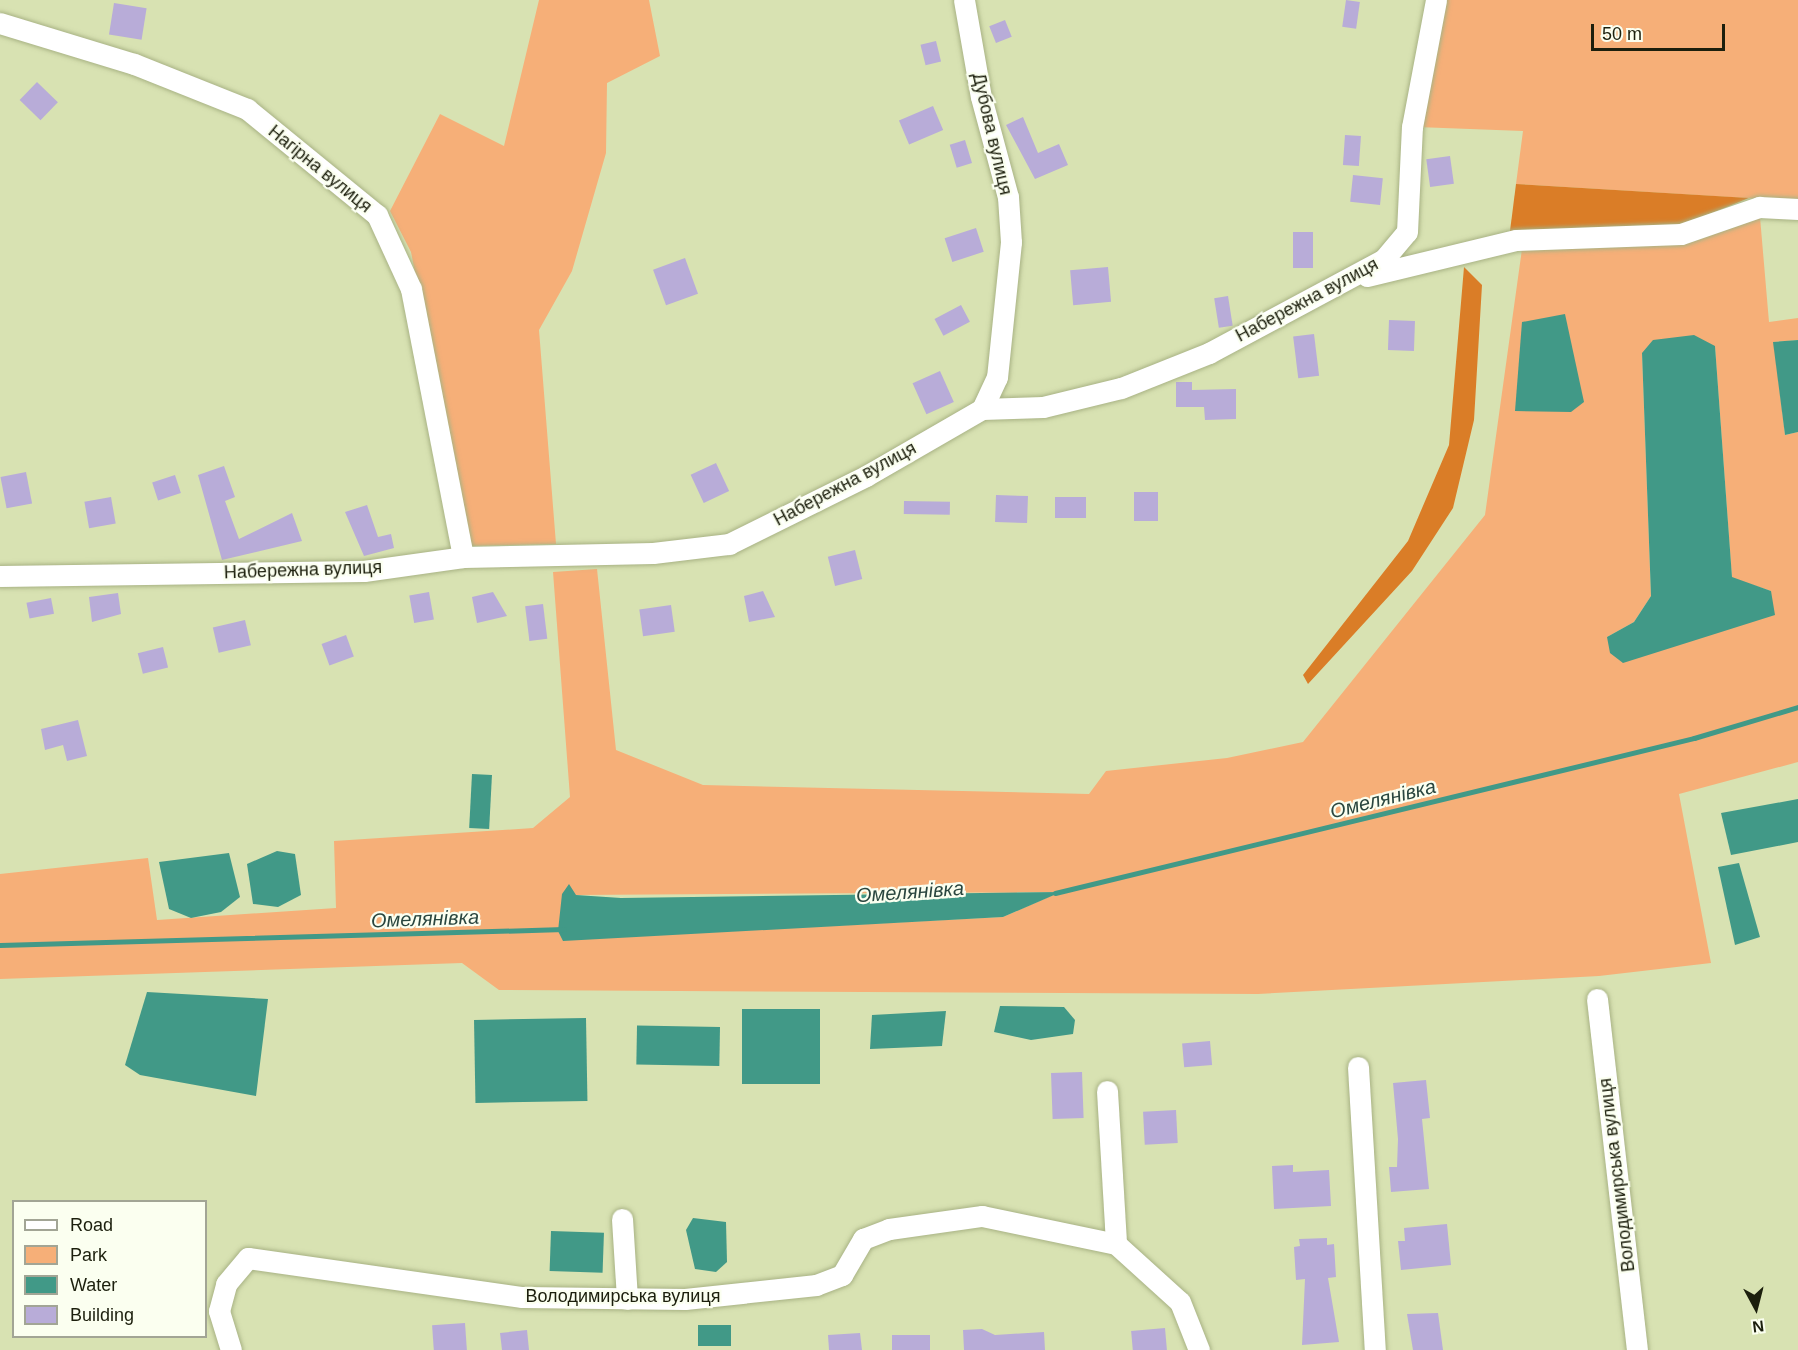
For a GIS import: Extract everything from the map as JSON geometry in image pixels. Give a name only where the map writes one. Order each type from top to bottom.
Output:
[{"type":"street","name":"Дубова вулиця","points":[[964,0],[981,97],[1008,197],[1011,242],[997,377],[982,409]]},
{"type":"street","name":"Набережна вулиця","points":[[0,576],[364,571],[463,557],[653,554],[729,543],[866,476],[982,409],[1043,407],[1121,388],[1209,353],[1346,281],[1384,258],[1407,232],[1412,127],[1436,0]]},
{"type":"street","name":"Нагірна вулиця","points":[[0,23],[134,64],[247,109],[377,215],[411,289],[463,557]]},
{"type":"street","points":[[1346,281],[1516,240],[1681,234],[1759,207],[1798,209]]},
{"type":"street","name":"Володимирська вулиця","points":[[1597,999],[1637,1350]]},
{"type":"street","points":[[1358,1067],[1374,1350]]},
{"type":"street","points":[[1107,1091],[1116,1244],[1180,1302],[1199,1350]]},
{"type":"street","name":"Володимирська вулиця","points":[[231,1350],[219,1311],[226,1284],[248,1258],[522,1297],[685,1299],[816,1285],[842,1275],[863,1239],[889,1229],[982,1216],[1116,1244]]},
{"type":"street","points":[[622,1219],[627,1299]]},
{"type":"green space","points":[[539,0],[649,0],[660,56],[607,83],[606,153],[572,271],[539,330],[556,544],[469,546],[411,252],[390,211],[440,114],[504,146]]},
{"type":"green space","points":[[1441,0],[1798,0],[1798,201],[1516,184],[1523,131],[1417,127]]},
{"type":"green space","points":[[1760,217],[1769,322],[1798,318],[1798,340],[1774,342],[1785,435],[1798,432],[1798,762],[1679,794],[1711,963],[1599,976],[1258,994],[499,990],[462,963],[0,979],[0,874],[148,858],[157,920],[336,908],[334,841],[533,828],[570,797],[553,572],[597,569],[616,750],[703,785],[1089,794],[1106,771],[1227,758],[1303,742],[1485,515],[1522,249]],"holes":[[[1715,346],[1732,578],[1771,591],[1607,637],[1634,622],[1651,596],[1642,353]],[[1060,892],[1003,917],[563,940],[576,895]]]},
{"type":"shaded area","points":[[1516,184],[1749,198],[1682,225],[1510,231]]},
{"type":"shaded area","points":[[1464,267],[1482,285],[1474,420],[1453,508],[1412,571],[1308,684],[1303,675],[1408,541],[1449,445]]},
{"type":"water","points":[[1565,314],[1584,402],[1571,412],[1515,411],[1522,322]]},
{"type":"water","points":[[1694,335],[1715,346],[1732,577],[1771,591],[1775,615],[1623,663],[1610,653],[1607,637],[1634,622],[1651,596],[1642,353],[1653,340]]},
{"type":"water","points":[[1798,340],[1798,432],[1785,435],[1773,342]]},
{"type":"water","points":[[472,774],[492,775],[489,829],[469,828]]},
{"type":"water","points":[[1798,799],[1798,842],[1731,855],[1721,813]]},
{"type":"water","points":[[277,851],[295,854],[301,895],[278,907],[253,904],[247,864]]},
{"type":"water","points":[[229,853],[240,897],[221,912],[191,918],[169,909],[159,862]]},
{"type":"water","points":[[1739,863],[1760,937],[1735,945],[1718,867]]},
{"type":"water","points":[[569,884],[576,895],[621,898],[1061,892],[1003,917],[563,941],[558,931],[562,894]]},
{"type":"water","points":[[147,992],[268,999],[256,1096],[140,1075],[125,1065]]},
{"type":"water","points":[[1000,1006],[1064,1007],[1075,1020],[1073,1034],[1031,1040],[994,1032]]},
{"type":"water","points":[[742,1009],[820,1009],[820,1084],[742,1084]]},
{"type":"water","points":[[946,1011],[942,1046],[870,1049],[872,1015]]},
{"type":"water","points":[[586,1018],[587,1101],[475,1103],[474,1020]]},
{"type":"water","points":[[637,1026],[720,1027],[719,1066],[636,1065]]},
{"type":"water","points":[[693,1218],[726,1222],[727,1262],[716,1272],[695,1269],[686,1230]]},
{"type":"water","points":[[551,1231],[604,1233],[603,1273],[550,1271]]},
{"type":"water","points":[[698,1325],[731,1325],[731,1346],[698,1346]]},
{"type":"building","points":[[1346,0],[1360,2],[1356,29],[1342,27]]},
{"type":"building","points":[[114,3],[147,8],[142,40],[109,35]]},
{"type":"building","points":[[1005,20],[1012,37],[996,43],[989,26]]},
{"type":"building","points":[[936,41],[941,61],[926,65],[920,45]]},
{"type":"building","points":[[37,82],[58,102],[40,120],[20,100]]},
{"type":"building","points":[[933,106],[943,130],[909,144],[899,120]]},
{"type":"building","points":[[1023,117],[1038,153],[1059,144],[1068,165],[1035,179],[1006,125]]},
{"type":"building","points":[[1345,135],[1361,136],[1359,166],[1343,165]]},
{"type":"building","points":[[965,140],[972,163],[957,168],[950,145]]},
{"type":"building","points":[[1450,156],[1454,184],[1430,187],[1426,159]]},
{"type":"building","points":[[1353,175],[1383,178],[1380,205],[1350,202]]},
{"type":"building","points":[[976,228],[984,252],[952,262],[945,238]]},
{"type":"building","points":[[1293,232],[1313,232],[1313,268],[1293,268]]},
{"type":"building","points":[[685,258],[698,294],[666,305],[653,270]]},
{"type":"building","points":[[1108,267],[1111,302],[1073,305],[1070,270]]},
{"type":"building","points":[[1228,296],[1233,326],[1219,328],[1214,298]]},
{"type":"building","points":[[961,305],[970,322],[943,336],[935,319]]},
{"type":"building","points":[[1389,320],[1415,321],[1414,351],[1388,350]]},
{"type":"building","points":[[1314,334],[1319,376],[1298,378],[1293,337]]},
{"type":"building","points":[[940,371],[954,402],[926,414],[913,383]]},
{"type":"building","points":[[1176,382],[1192,382],[1192,390],[1236,389],[1236,419],[1205,420],[1204,407],[1176,407]]},
{"type":"building","points":[[716,463],[729,491],[704,503],[691,475]]},
{"type":"building","points":[[224,466],[235,497],[225,501],[239,539],[292,513],[302,541],[222,560],[198,475]]},
{"type":"building","points":[[26,472],[32,503],[7,508],[0,477]]},
{"type":"building","points":[[175,475],[181,493],[158,500],[152,482]]},
{"type":"building","points":[[1134,492],[1158,492],[1158,521],[1134,521]]},
{"type":"building","points":[[996,495],[1028,496],[1027,523],[995,522]]},
{"type":"building","points":[[111,497],[116,524],[89,528],[84,502]]},
{"type":"building","points":[[1055,497],[1086,497],[1086,518],[1055,518]]},
{"type":"building","points":[[904,501],[950,502],[950,515],[904,514]]},
{"type":"building","points":[[367,505],[378,537],[391,534],[394,548],[364,556],[345,512]]},
{"type":"building","points":[[855,550],[862,579],[835,586],[828,557]]},
{"type":"building","points":[[763,591],[775,617],[749,622],[744,596]]},
{"type":"building","points":[[429,592],[434,620],[414,623],[409,595]]},
{"type":"building","points":[[493,592],[507,616],[477,623],[472,597]]},
{"type":"building","points":[[118,593],[121,614],[92,622],[89,597]]},
{"type":"building","points":[[51,598],[54,614],[30,618],[26,603]]},
{"type":"building","points":[[543,604],[547,639],[529,641],[525,606]]},
{"type":"building","points":[[671,605],[675,632],[643,636],[639,609]]},
{"type":"building","points":[[245,620],[251,645],[219,653],[213,627]]},
{"type":"building","points":[[346,635],[354,657],[329,666],[322,644]]},
{"type":"building","points":[[163,647],[168,667],[143,674],[138,653]]},
{"type":"building","points":[[78,720],[87,756],[67,761],[63,745],[45,750],[41,729]]},
{"type":"building","points":[[1210,1041],[1212,1065],[1184,1067],[1182,1043]]},
{"type":"building","points":[[1082,1072],[1084,1118],[1053,1119],[1051,1073]]},
{"type":"building","points":[[1426,1080],[1430,1118],[1422,1119],[1429,1189],[1391,1192],[1389,1167],[1397,1167],[1398,1139],[1393,1083]]},
{"type":"building","points":[[1176,1110],[1178,1143],[1145,1145],[1143,1112]]},
{"type":"building","points":[[1293,1165],[1293,1172],[1329,1170],[1331,1206],[1274,1209],[1272,1166]]},
{"type":"building","points":[[1447,1224],[1451,1265],[1401,1270],[1398,1241],[1405,1241],[1404,1228]]},
{"type":"building","points":[[1327,1238],[1327,1245],[1334,1244],[1336,1277],[1328,1278],[1339,1342],[1302,1345],[1305,1279],[1296,1280],[1294,1247],[1300,1246],[1299,1239]]},
{"type":"building","points":[[1438,1313],[1443,1350],[1413,1350],[1407,1314]]},
{"type":"building","points":[[465,1323],[467,1350],[434,1350],[432,1325]]},
{"type":"building","points":[[1165,1328],[1167,1350],[1133,1350],[1131,1331]]},
{"type":"building","points":[[982,1329],[995,1335],[1044,1332],[1045,1350],[964,1350],[963,1330]]},
{"type":"building","points":[[527,1330],[529,1350],[502,1350],[500,1333]]},
{"type":"building","points":[[860,1333],[862,1350],[829,1350],[828,1335]]},
{"type":"building","points":[[892,1335],[930,1335],[930,1350],[892,1350]]},
{"type":"waterway","name":"Омелянівка","points":[[1055,893],[1694,738],[1798,707]]},
{"type":"waterway","name":"Омелянівка","points":[[0,945],[564,929]]}]
